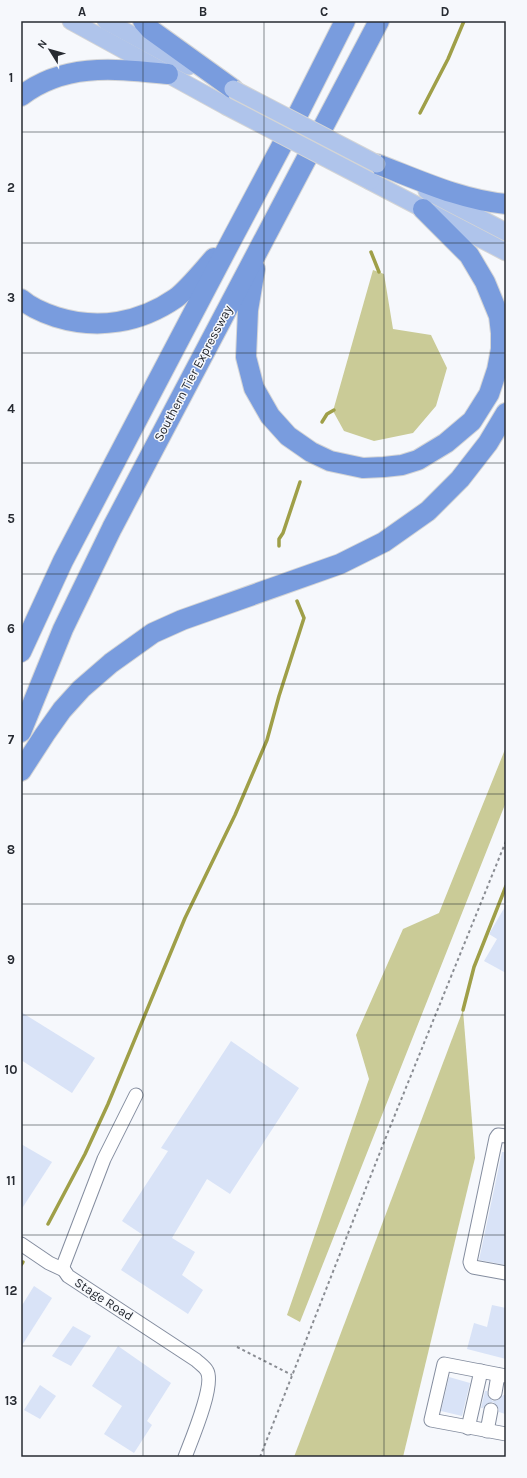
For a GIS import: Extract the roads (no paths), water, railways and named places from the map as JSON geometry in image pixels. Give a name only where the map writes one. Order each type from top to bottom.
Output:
[{"type":"highway","points":[[143,21],[151,30],[230,98]]},
{"type":"highway","name":"Southern Tier Expressway","points":[[21,732],[63,629],[112,528],[259,251],[378,21]]},
{"type":"highway","points":[[366,46],[388,21]]},
{"type":"highway","name":"Southern Tier Expressway","points":[[21,652],[63,561],[290,130],[342,25]]},
{"type":"highway","points":[[21,96],[30,89],[57,77],[87,70],[118,70],[168,74]]},
{"type":"highway","points":[[373,173],[462,197],[506,204]]},
{"type":"highway","points":[[259,251],[248,310],[246,357],[254,388],[270,416],[288,436],[311,452],[330,461],[363,468],[402,465],[418,460],[446,443],[472,421],[489,394],[497,370],[501,349],[499,316],[485,282],[469,256],[423,209]]},
{"type":"highway","points":[[21,298],[46,314],[72,322],[102,324],[128,321],[159,309],[178,297],[232,238]]},
{"type":"highway","points":[[21,771],[62,710],[81,689],[111,663],[153,634],[182,620],[340,564],[384,542],[428,511],[460,479],[488,443],[506,413]]},
{"type":"main road","points":[[71,21],[168,74],[230,98]]},
{"type":"main road","points":[[106,21],[230,98],[373,173],[506,232]]},
{"type":"main road","points":[[373,173],[423,209],[506,252]]},
{"type":"street","name":"Stage Road","points":[[136,1095],[104,1159],[63,1266],[68,1276],[196,1360],[208,1371],[209,1381],[205,1402],[185,1457]]},
{"type":"street","points":[[506,1136],[498,1135],[496,1138],[470,1262],[473,1267],[506,1273]]},
{"type":"street","points":[[21,1244],[49,1263],[64,1270]]},
{"type":"street","points":[[495,1393],[502,1376],[480,1375],[444,1364],[431,1420],[468,1428],[506,1432]]},
{"type":"street","points":[[468,1428],[480,1375]]},
{"type":"street","points":[[487,1431],[491,1410]]},
{"type":"waterway","points":[[420,113],[448,59],[464,21]]},
{"type":"waterway","points":[[371,252],[379,272]]},
{"type":"waterway","points":[[322,422],[327,414],[334,410]]},
{"type":"waterway","points":[[279,546],[279,539],[283,533],[300,482]]},
{"type":"waterway","points":[[48,1224],[85,1154],[108,1104],[185,918],[235,815],[267,740],[279,696],[304,618],[297,601]]},
{"type":"waterway","points":[[463,1010],[474,967],[506,886]]}]
